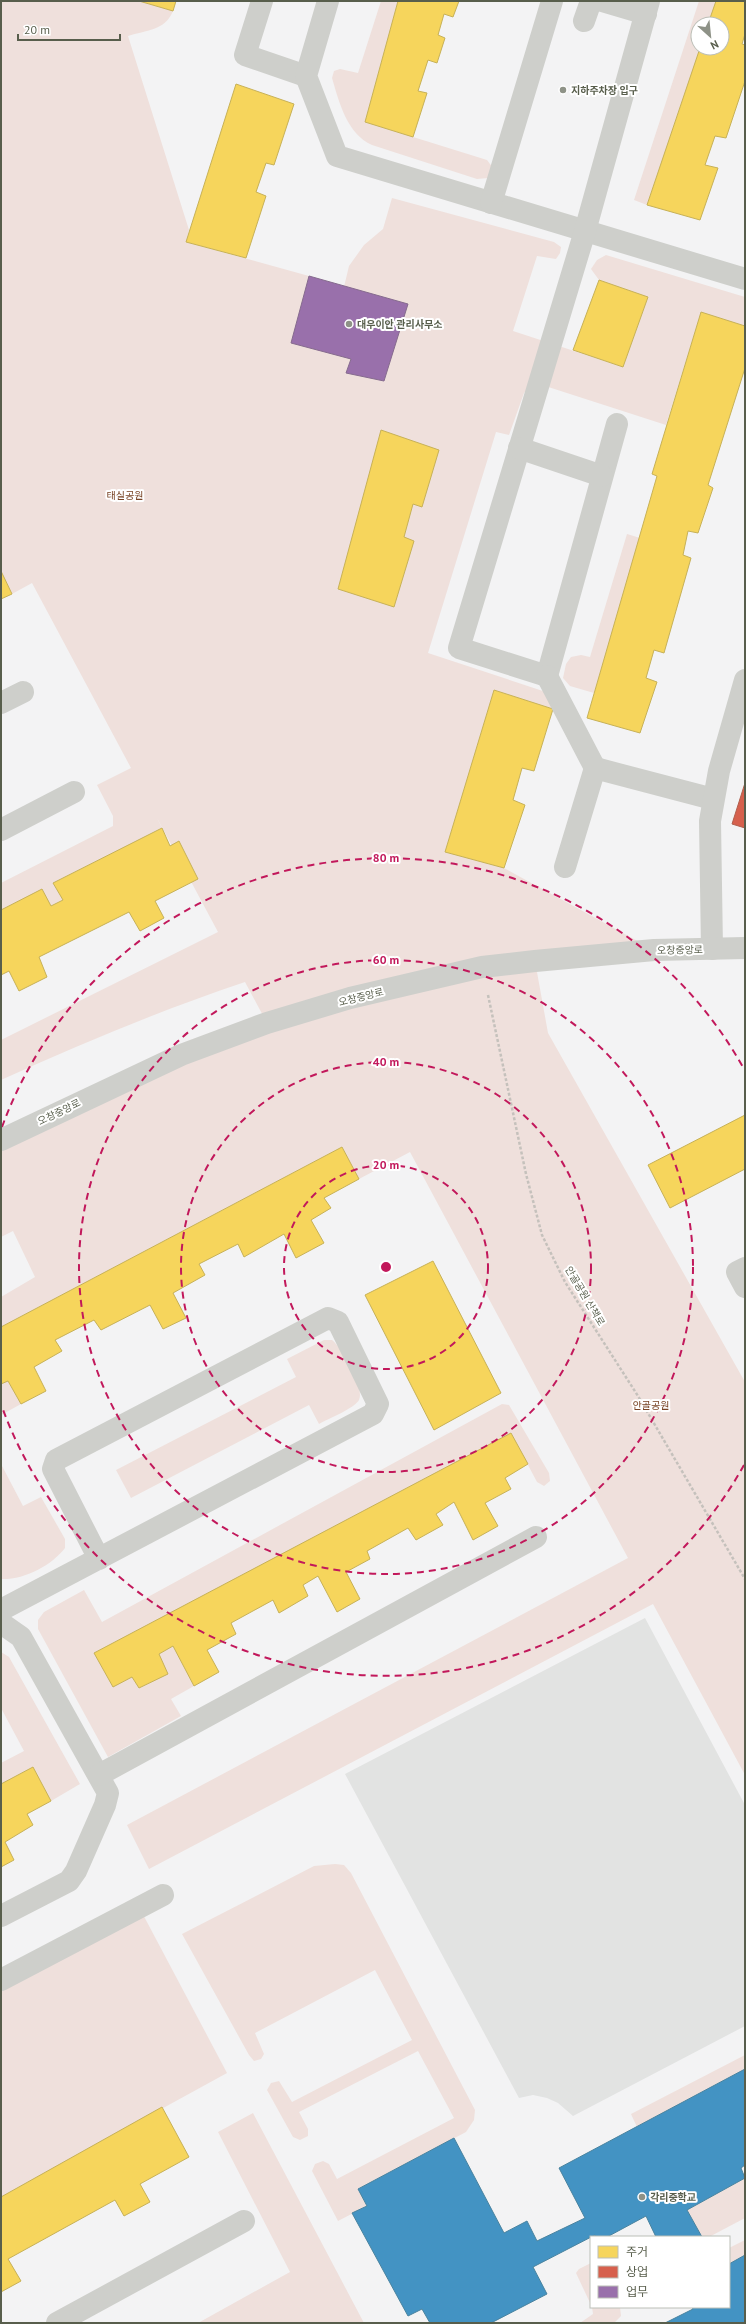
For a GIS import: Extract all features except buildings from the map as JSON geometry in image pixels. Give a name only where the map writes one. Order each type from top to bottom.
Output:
[{"type":"street","points":[[262,1],[245,55],[306,76]]},
{"type":"street","points":[[328,1],[306,76],[337,156],[745,279]]},
{"type":"street","points":[[491,203],[552,1]]},
{"type":"street","points":[[547,676],[459,648],[585,231],[648,8],[602,1]]},
{"type":"street","points":[[565,867],[595,768],[547,676],[617,424]]},
{"type":"street","points":[[519,448],[549,464],[602,476]]},
{"type":"street","points":[[712,949],[710,821],[713,799],[744,688]]},
{"type":"street","points":[[1,703],[23,692]]},
{"type":"street","points":[[595,768],[713,799]]},
{"type":"street","points":[[1,830],[74,792]]},
{"type":"street","name":"오창중앙로","points":[[1,1140],[180,1055],[267,1023],[350,998],[482,967],[646,951],[745,948]]},
{"type":"street","points":[[745,1268],[737,1272],[745,1287]]},
{"type":"street","points":[[1,1610],[99,1559],[373,1414],[378,1404],[338,1322],[328,1318],[56,1460],[53,1470],[99,1559]]},
{"type":"street","points":[[99,1775],[536,1538]]},
{"type":"street","points":[[1,1623],[21,1637],[108,1793],[105,1805],[76,1871],[69,1880],[1,1916]]},
{"type":"street","points":[[1,1980],[162,1895]]},
{"type":"street","points":[[56,2323],[244,2221]]},
{"type":"path","name":"안골공원 산책로","points":[[482,967],[526,1174],[542,1235],[565,1282],[638,1396],[745,1579]]},
{"type":"shaded area","points":[[645,1618],[745,1805],[745,2026],[573,2116],[558,2103],[547,2098],[533,2095],[519,2098],[345,1774]]},
{"type":"green space","points":[[1,1],[139,1],[173,11],[170,18],[160,26],[128,36],[189,230],[186,242],[309,276],[351,359],[346,373],[384,381],[387,372],[369,360],[343,291],[349,266],[364,245],[383,229],[392,198],[554,242],[561,247],[560,253],[556,259],[537,256],[513,331],[623,367],[648,297],[599,280],[591,269],[597,260],[606,255],[745,297],[745,326],[701,312],[666,425],[539,384],[529,387],[524,393],[509,435],[496,432],[428,653],[558,696],[553,709],[494,690],[445,852],[504,868],[654,950],[535,961],[548,1033],[745,1382],[745,1775],[653,1604],[149,1869],[127,1825],[628,1558],[410,1152],[359,1179],[342,1147],[1,1327],[1,1297],[35,1277],[13,1231],[1,1237],[1,1140],[267,1023],[245,982],[122,1028],[1,1080],[1,1040],[218,932],[157,818],[162,828],[53,883],[63,900],[51,906],[42,890],[1,910],[1,883],[113,826],[113,816],[97,785],[131,768],[32,583],[12,594],[1,571]]},
{"type":"green space","points":[[381,1],[398,1],[365,122],[487,160],[493,168],[488,178],[477,179],[372,145],[363,140],[350,125],[341,107],[332,78],[334,71],[340,69],[358,73]]},
{"type":"green space","points":[[699,1],[716,1],[711,16],[694,16]]},
{"type":"green space","points":[[690,29],[690,56],[697,56],[647,205],[634,200]]},
{"type":"green space","points":[[627,534],[640,538],[594,693],[570,686],[563,678],[566,664],[571,657],[581,655],[590,657]]},
{"type":"green space","points":[[324,1340],[332,1340],[336,1344],[352,1368],[359,1386],[360,1394],[357,1403],[347,1410],[319,1424],[309,1405],[131,1498],[116,1470],[296,1377],[287,1359]]},
{"type":"green space","points":[[8,1381],[21,1404],[1,1415],[1,1384]]},
{"type":"green space","points":[[502,1404],[509,1405],[549,1473],[550,1481],[544,1486],[537,1482],[511,1433],[95,1653],[113,1687],[132,1677],[139,1688],[167,1674],[159,1654],[173,1646],[194,1686],[171,1699],[181,1716],[108,1757],[38,1629],[38,1620],[44,1612],[84,1590],[102,1622]]},
{"type":"green space","points":[[1,1464],[23,1506],[41,1497],[65,1539],[65,1548],[52,1561],[36,1571],[10,1579],[1,1579]]},
{"type":"green space","points":[[1,1652],[9,1657],[80,1784],[51,1801],[33,1767],[1,1784],[1,1763],[24,1751],[1,1708]]},
{"type":"green space","points":[[335,1864],[344,1865],[351,1873],[475,2110],[474,2120],[466,2132],[358,2189],[367,2206],[338,2221],[312,2171],[315,2164],[323,2161],[329,2164],[337,2179],[454,2118],[418,2051],[299,2112],[308,2129],[308,2136],[300,2140],[293,2137],[267,2090],[271,2083],[279,2081],[292,2102],[412,2040],[375,1970],[255,2033],[264,2054],[261,2059],[254,2061],[249,2055],[182,1934],[314,1866]]},
{"type":"green space","points":[[139,1907],[227,2073],[1,2197],[1,1980]]},
{"type":"green space","points":[[745,2055],[745,2069],[637,2127],[631,2114]]},
{"type":"green space","points":[[253,2113],[364,2323],[198,2323],[290,2272],[218,2132]]},
{"type":"green space","points":[[745,2178],[745,2218],[711,2236],[701,2236],[687,2210]]},
{"type":"green space","points":[[745,2240],[745,2255],[730,2263],[730,2248]]},
{"type":"green space","points":[[590,2264],[590,2303],[576,2273],[579,2269]]},
{"type":"green space","points":[[592,2308],[620,2308],[621,2316],[614,2323],[580,2323],[593,2314]]},
{"type":"place","name":"지하주차장 입구","points":[[563,90]]},
{"type":"place","name":"대우이안 관리사무소","points":[[349,324]]},
{"type":"place","name":"각리중학교","points":[[642,2197]]},
{"type":"park label","name":"태실공원","points":[[125,495]]},
{"type":"park label","name":"안골공원","points":[[651,1405]]}]
